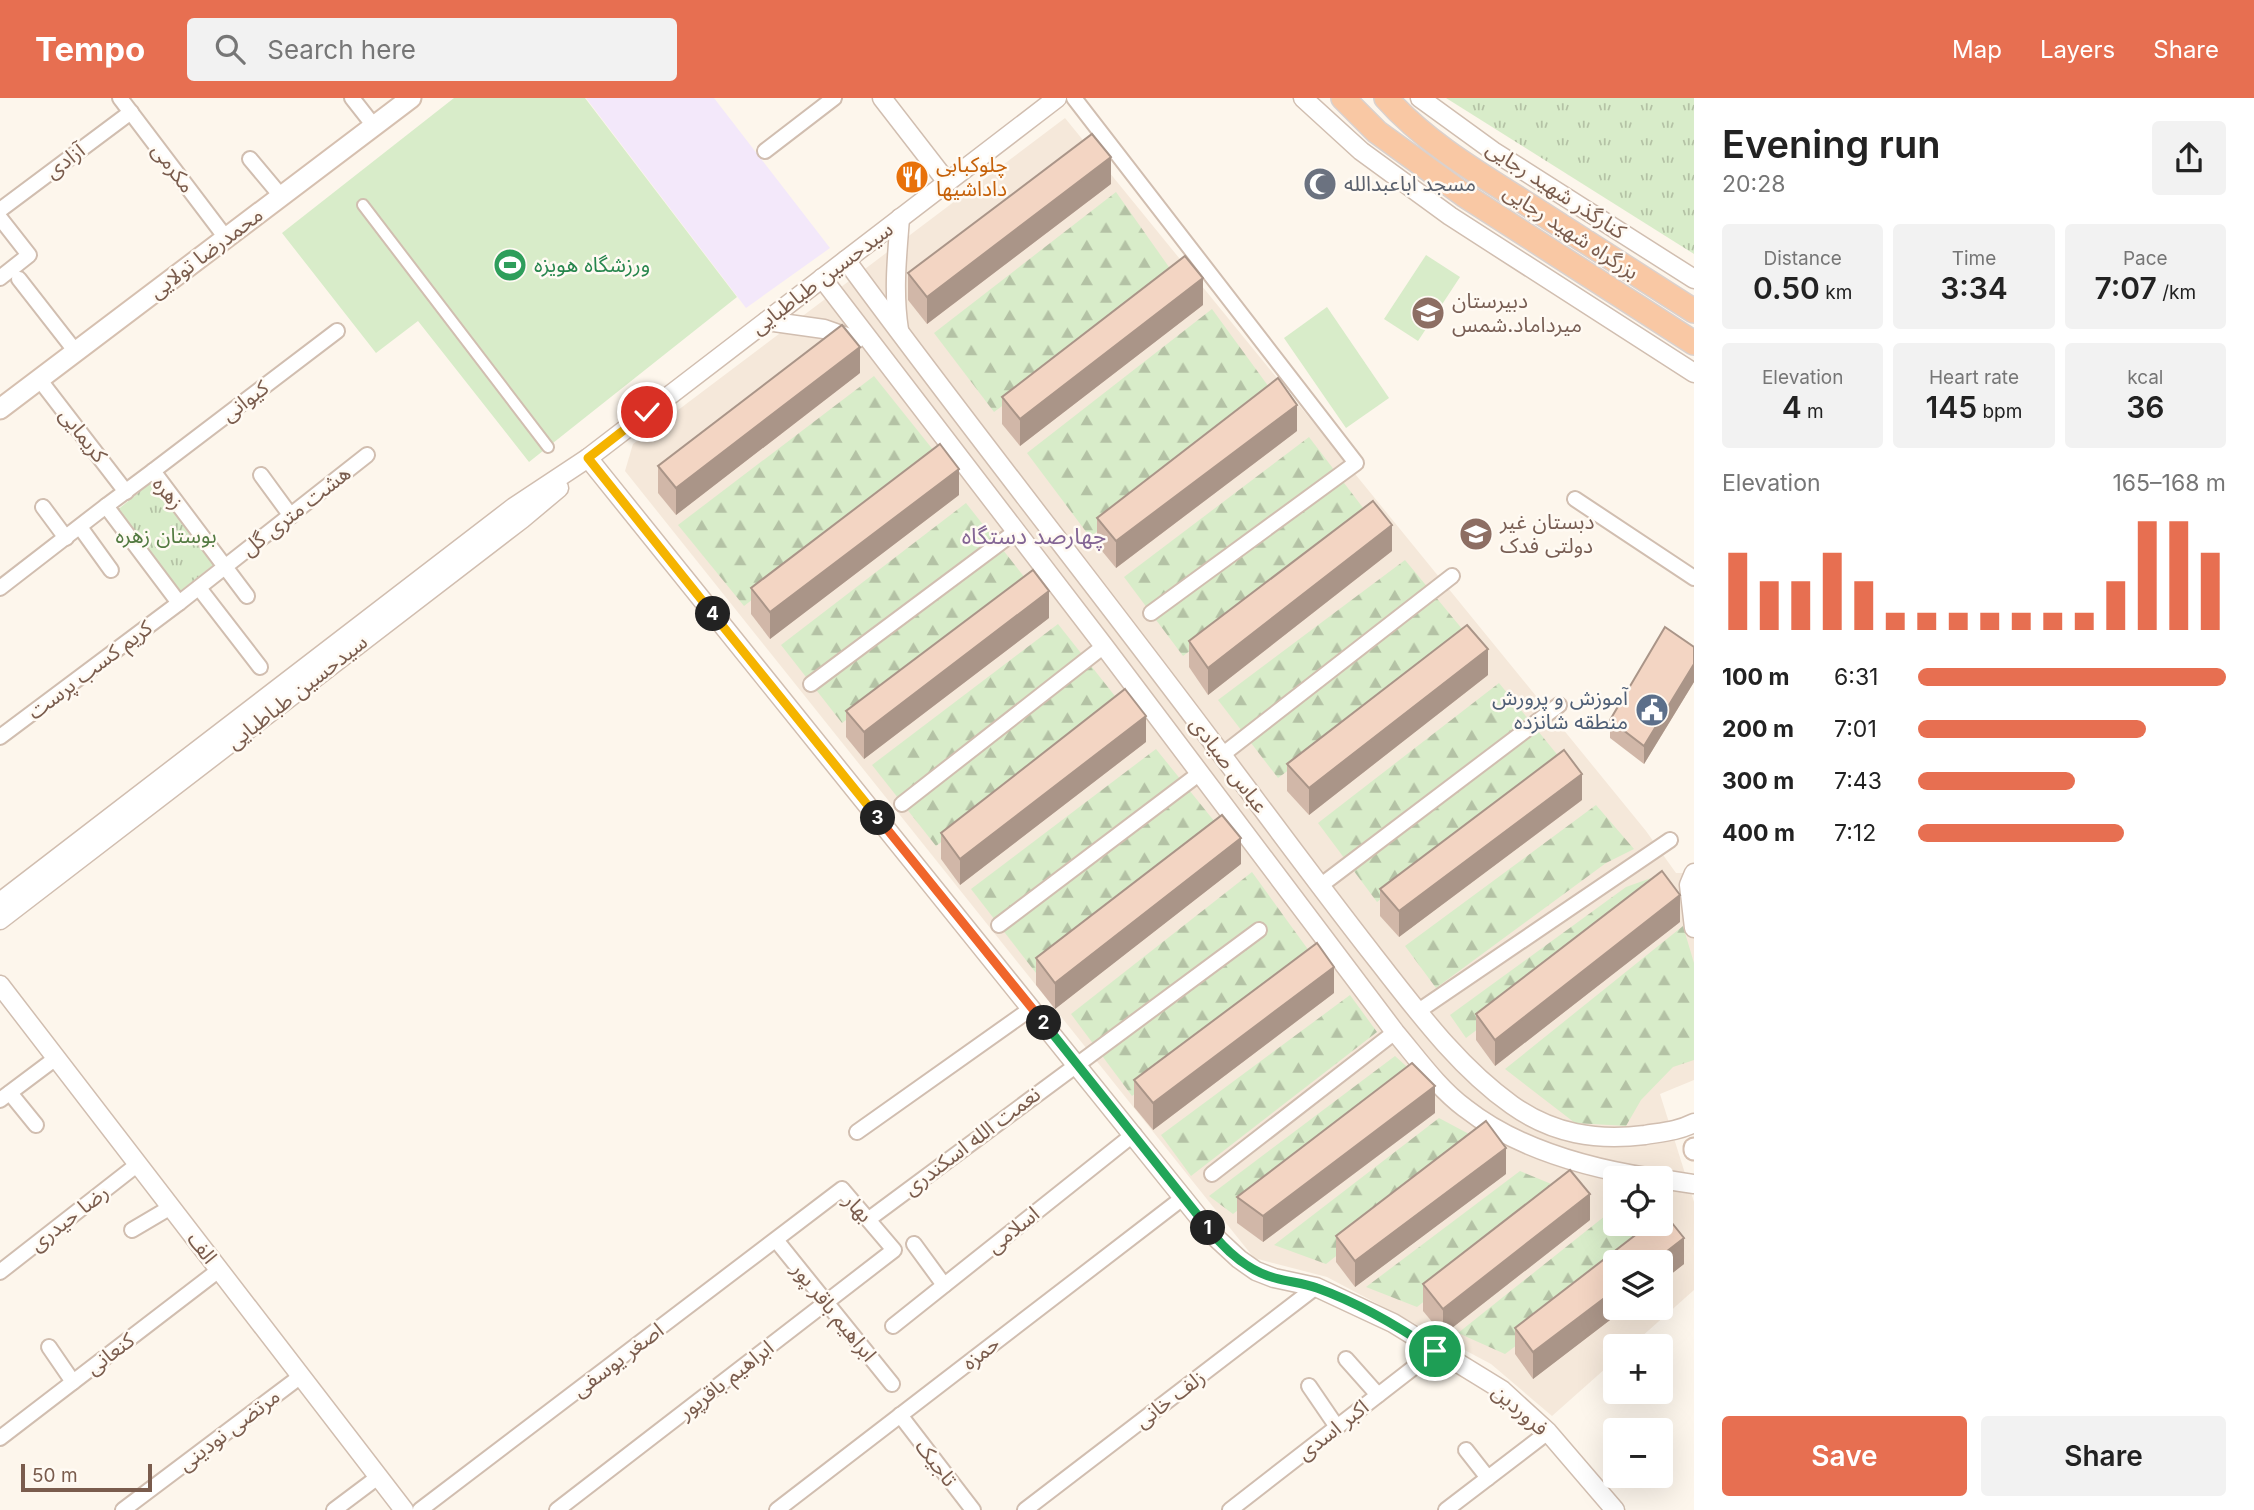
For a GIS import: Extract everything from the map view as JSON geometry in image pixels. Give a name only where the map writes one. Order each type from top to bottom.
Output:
[{"type":"highway","name":"بزرگراه شهید رجایی","points":[[1343,98],[1377,132],[1464,195],[1694,343]]},
{"type":"highway","name":"بزرگراه شهید رجایی","points":[[1386,98],[1438,144],[1478,173],[1694,311]]},
{"type":"main road","name":"محمدرضا تولایی","points":[[0,409],[411,98]]},
{"type":"street","name":"مکرمی","points":[[120,98],[226,238]]},
{"type":"street","points":[[352,98],[374,126]]},
{"type":"street","points":[[765,150],[834,98]]},
{"type":"street","points":[[882,98],[947,183]]},
{"type":"street","name":"سیدحسین طباطبایی","points":[[0,902],[518,513],[551,495],[588,458],[1057,98]]},
{"type":"street","points":[[1074,98],[1356,463],[1151,612]]},
{"type":"street","points":[[1303,98],[1361,151],[1450,216],[1694,373]]},
{"type":"street","name":"کنارگذر شهید رجایی","points":[[1420,98],[1493,151],[1694,279]]},
{"type":"street","name":"آزادی","points":[[0,209],[131,112]]},
{"type":"street","points":[[250,159],[281,196]]},
{"type":"street","points":[[363,205],[548,447]]},
{"type":"street","points":[[0,218],[29,255],[0,278]]},
{"type":"street","points":[[900,218],[895,302],[900,333]]},
{"type":"street","name":"عباس صیادی","points":[[846,260],[1320,886],[1418,1012],[1477,1075],[1512,1105],[1545,1124],[1603,1139],[1679,1130],[1694,1123]]},
{"type":"street","name":"عباس صیادی","points":[[822,278],[1395,1032],[1464,1108],[1496,1129],[1575,1162],[1603,1170]]},
{"type":"street","points":[[19,279],[76,352]]},
{"type":"street","points":[[766,321],[824,329],[879,350]]},
{"type":"street","name":"کیوانی","points":[[153,471],[337,331]]},
{"type":"street","name":"کریمایی","points":[[39,379],[126,492]]},
{"type":"street","name":"هشت متری گل","points":[[226,568],[367,455]]},
{"type":"street","name":"فروردین","points":[[588,458],[1213,1235],[1238,1259],[1256,1271],[1274,1278],[1316,1287],[1394,1323],[1435,1351],[1502,1390],[1548,1432],[1615,1510]]},
{"type":"street","name":"زهره","points":[[0,588],[153,471],[247,596]]},
{"type":"street","points":[[261,475],[290,516]]},
{"type":"street","points":[[1575,499],[1694,578]]},
{"type":"street","points":[[106,506],[179,603],[226,568]]},
{"type":"street","points":[[43,507],[65,538]]},
{"type":"street","name":"سیدحسین طباطبایی","points":[[0,920],[518,513]]},
{"type":"street","points":[[80,527],[111,570]]},
{"type":"street","points":[[811,684],[1016,531]]},
{"type":"street","points":[[1222,755],[1452,576]]},
{"type":"street","points":[[198,588],[260,667]]},
{"type":"street","name":"کریم کسب پرست","points":[[0,737],[179,603]]},
{"type":"street","points":[[902,804],[1104,646]]},
{"type":"street","points":[[1320,886],[1559,705]]},
{"type":"street","points":[[999,925],[1200,773]]},
{"type":"street","points":[[1418,1012],[1670,840]]},
{"type":"street","points":[[1694,873],[1689,885],[1694,928]]},
{"type":"street","name":"نعمت الله اسکندری","points":[[869,1219],[1259,930]]},
{"type":"street","name":"الف","points":[[0,985],[404,1510]]},
{"type":"street","points":[[858,1132],[1032,1008]]},
{"type":"street","points":[[1212,1174],[1395,1032]]},
{"type":"street","points":[[36,1125],[5,1097],[55,1058]]},
{"type":"street","name":"اسلامی","points":[[893,1326],[1134,1135]]},
{"type":"street","name":"رضا حیدری","points":[[0,1272],[138,1164]]},
{"type":"street","points":[[1673,1181],[1694,1184]]},
{"type":"street","name":"بهار","points":[[816,1209],[842,1189],[894,1250]]},
{"type":"street","name":"حمزه","points":[[777,1510],[1184,1197]]},
{"type":"street","points":[[132,1230],[171,1207]]},
{"type":"street","name":"اصغر یوسفی","points":[[420,1510],[816,1209]]},
{"type":"street","name":"ابراهیم باقر پور","points":[[776,1240],[892,1384]]},
{"type":"street","points":[[914,1244],[944,1285]]},
{"type":"street","name":"ابراهیم باقرپور","points":[[557,1510],[894,1250]]},
{"type":"street","name":"کنعانی","points":[[0,1438],[219,1270]]},
{"type":"street","name":"زلف خانی","points":[[1025,1510],[1316,1287]]},
{"type":"street","points":[[48,1348],[74,1381]]},
{"type":"street","name":"اکبر اسدی","points":[[1230,1510],[1435,1351]]},
{"type":"street","points":[[1346,1359],[1378,1395]]},
{"type":"street","name":"مرتضی نودینی","points":[[123,1510],[301,1376]]},
{"type":"street","points":[[1309,1385],[1337,1427]]},
{"type":"street","name":"تاجیک","points":[[900,1415],[973,1510]]},
{"type":"street","points":[[1446,1510],[1548,1432]]},
{"type":"street","points":[[1466,1450],[1488,1478]]},
{"type":"street","points":[[334,1510],[378,1477]]},
{"type":"shaded area","points":[[586,98],[714,98],[830,248],[746,308]]},
{"type":"shaded area","points":[[1065,118],[1646,831],[1676,873],[1694,873],[1694,1080],[1660,1094],[1694,1202],[1694,1290],[1673,1309],[1673,1250],[1603,1250],[1603,1320],[1660,1320],[1644,1334],[1603,1334],[1603,1371],[1552,1416],[1491,1364],[1327,1277],[1254,1258],[625,471],[633,444]]},
{"type":"green space","name":"ورزشگاه هویزه","points":[[454,98],[585,98],[737,297],[529,462],[418,321],[376,353],[282,233]]},
{"type":"green space","points":[[1446,98],[1694,98],[1694,254]]},
{"type":"green space","points":[[1116,192],[1176,277],[994,412],[934,333]]},
{"type":"green space","points":[[1426,255],[1460,277],[1418,341],[1384,319]]},
{"type":"green space","points":[[1327,307],[1389,398],[1346,428],[1284,338]]},
{"type":"green space","points":[[1212,309],[1274,394],[1090,537],[1027,453]]},
{"type":"green space","points":[[874,376],[938,456],[744,606],[678,525]]},
{"type":"green space","points":[[1309,437],[1370,517],[1183,656],[1124,577]]},
{"type":"green space","name":"بوستان زهره","points":[[153,481],[217,562],[179,592],[116,511]]},
{"type":"green space","points":[[966,503],[1029,583],[842,723],[781,645]]},
{"type":"green space","points":[[1405,560],[1468,636],[1278,778],[1218,700]]},
{"type":"green space","points":[[1058,624],[1122,705],[936,846],[872,765]]},
{"type":"green space","points":[[1499,683],[1564,763],[1377,902],[1318,823]]},
{"type":"green space","points":[[1156,749],[1223,832],[1036,973],[971,889]]},
{"type":"green space","points":[[1596,805],[1634,849],[1606,863],[1436,988],[1405,946]]},
{"type":"green space","points":[[1252,872],[1312,955],[1132,1096],[1071,1014]]},
{"type":"green space","points":[[1654,877],[1659,892],[1466,1038],[1450,1015],[1626,887]]},
{"type":"green space","points":[[1683,926],[1694,963],[1694,1060],[1673,1067],[1641,1100],[1626,1126],[1575,1123],[1505,1069]]},
{"type":"green space","points":[[1350,995],[1377,1032],[1191,1176],[1161,1135]]},
{"type":"green space","points":[[1395,1056],[1415,1074],[1233,1214],[1209,1196]]},
{"type":"green space","points":[[1439,1118],[1482,1141],[1326,1264],[1274,1245]]},
{"type":"green space","points":[[1520,1171],[1566,1190],[1417,1307],[1366,1287]]},
{"type":"green space","points":[[1603,1218],[1603,1236],[1661,1236],[1636,1250],[1603,1250],[1603,1280],[1505,1354],[1458,1333]]},
{"type":"building","points":[[1092,134],[1111,157],[927,297],[908,273]]},
{"type":"building","points":[[1185,256],[1203,278],[1020,419],[1002,397]]},
{"type":"building","points":[[842,325],[860,347],[676,488],[658,466]]},
{"type":"building","points":[[1278,378],[1297,405],[1116,541],[1097,518]]},
{"type":"building","points":[[940,444],[959,469],[770,612],[751,588]]},
{"type":"building","points":[[1373,501],[1392,525],[1208,668],[1189,641]]},
{"type":"building","points":[[1033,570],[1049,591],[864,732],[846,711]]},
{"type":"building","points":[[1467,625],[1488,649],[1309,788],[1287,764]]},
{"type":"building","name":"آموزش و پرورش منطقه شانزده","points":[[1665,627],[1694,647],[1694,664],[1644,746],[1610,720]]},
{"type":"building","points":[[1125,689],[1146,716],[960,859],[941,833]]},
{"type":"building","points":[[1564,750],[1582,774],[1399,911],[1380,889]]},
{"type":"building","points":[[1222,815],[1241,838],[1055,983],[1036,958]]},
{"type":"building","points":[[1662,871],[1680,895],[1495,1040],[1476,1014]]},
{"type":"building","points":[[1317,943],[1334,967],[1153,1103],[1134,1080]]},
{"type":"building","points":[[1412,1063],[1435,1086],[1263,1216],[1237,1197]]},
{"type":"building","points":[[1486,1121],[1506,1148],[1355,1261],[1336,1236]]},
{"type":"building","points":[[1570,1170],[1590,1194],[1443,1309],[1423,1284]]},
{"type":"building","points":[[1673,1224],[1684,1238],[1668,1250],[1616,1250],[1634,1236],[1673,1236]]},
{"type":"building","points":[[1603,1260],[1603,1299],[1533,1352],[1515,1328]]},
{"type":"place","name":"چلوکبابی داداشیها","points":[[912,177]]},
{"type":"place","name":"مسجد اباعبدالله","points":[[1320,184]]},
{"type":"place","name":"ورزشگاه هویزه","points":[[510,265]]},
{"type":"place","name":"دبیرستان میرداماد.شمس","points":[[1428,313]]},
{"type":"place","name":"دبستان غیر دولتی فدک","points":[[1476,534]]},
{"type":"place","name":"آموزش و پرورش منطقه شانزده","points":[[1652,710]]},
{"type":"district","name":"چهارصد دستگاه","points":[[1034,536]]},
{"type":"route","points":[[647,412],[588,458],[1213,1235],[1238,1259],[1256,1271],[1274,1278],[1316,1287],[1394,1323],[1435,1351]]}]
